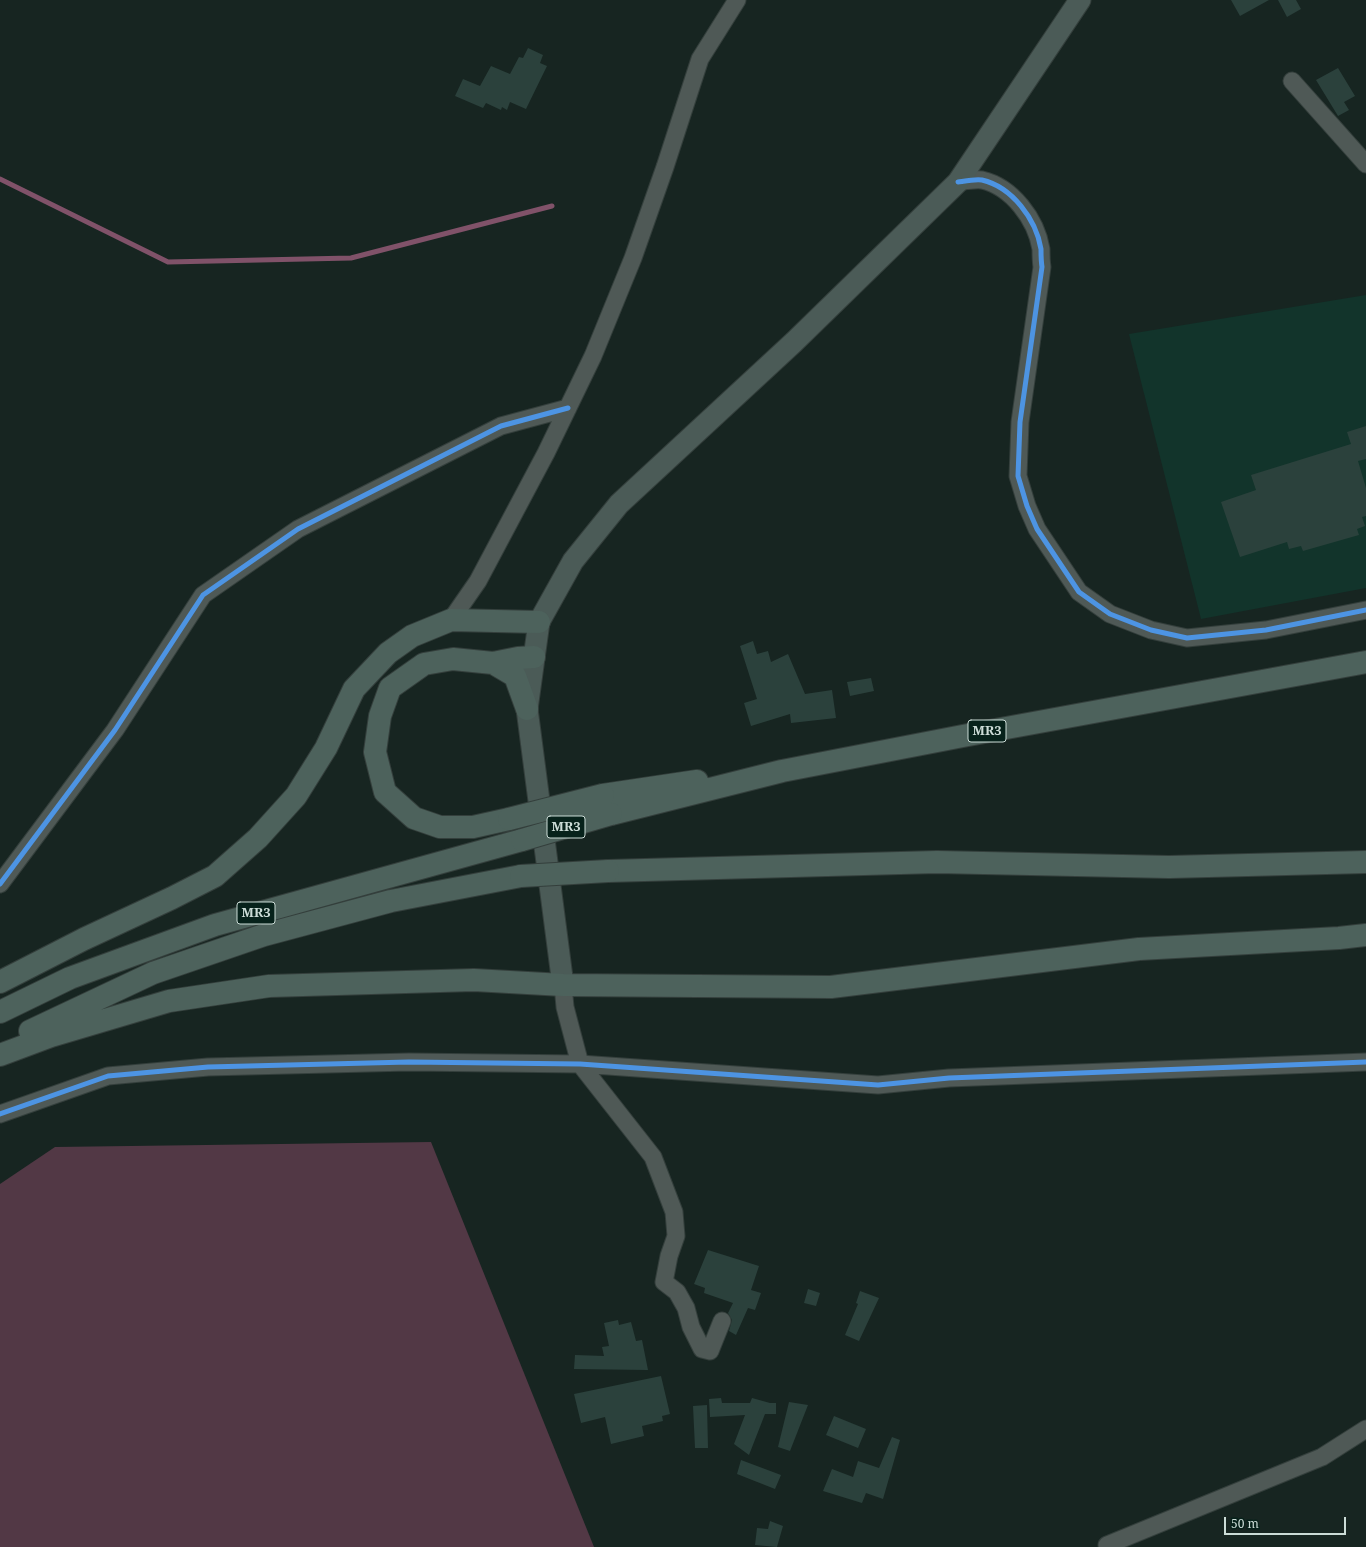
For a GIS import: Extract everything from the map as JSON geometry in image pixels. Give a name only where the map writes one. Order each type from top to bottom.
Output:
[{"type":"highway","points":[[0,982],[84,939],[215,876],[258,838],[296,796],[326,748],[354,689],[388,653],[406,640],[412,636],[451,620],[539,622]]},
{"type":"highway","points":[[534,657],[518,658],[493,663],[454,659],[424,664],[390,688],[380,716],[375,752],[385,792],[414,818],[440,827],[473,827],[509,819],[607,805]]},
{"type":"highway","name":"MR3","points":[[0,1012],[70,978],[215,925],[522,840],[607,805],[968,735],[1366,662]]},
{"type":"highway","points":[[493,663],[515,676],[527,709]]},
{"type":"highway","name":"MR3","points":[[0,1046],[153,973],[264,935],[391,901],[521,876],[608,871],[937,862],[1169,867],[1366,862]]},
{"type":"highway","points":[[0,1055],[51,1036],[169,1001],[268,986],[474,980],[563,985],[831,987],[1139,949],[1339,938],[1366,935]]},
{"type":"main road","points":[[563,985],[527,709],[539,622],[572,561],[619,504],[794,342],[958,182],[1080,0]]},
{"type":"street","points":[[451,620],[478,581],[546,453],[593,356],[633,258],[665,167],[700,59],[737,0]]},
{"type":"street","points":[[1292,81],[1366,164]]},
{"type":"street","points":[[958,182],[981,180],[1000,186],[1016,199],[1032,221],[1040,248],[1042,267],[1020,422],[1018,476],[1027,506],[1037,529],[1078,592],[1110,614],[1151,630],[1187,638],[1266,630],[1366,610]]},
{"type":"street","points":[[0,884],[115,730],[203,595],[298,529],[500,426],[568,408]]},
{"type":"street","points":[[563,985],[565,1007],[580,1064],[653,1157],[674,1212],[676,1236],[669,1256],[664,1282],[677,1292],[686,1308],[691,1327],[702,1349],[710,1351],[722,1321]]},
{"type":"street","points":[[0,1114],[108,1076],[208,1067],[409,1062],[580,1064],[878,1085],[949,1078],[1366,1062]]},
{"type":"street","points":[[1113,1547],[1107,1545],[1322,1457],[1366,1429]]},
{"type":"shaded area","points":[[1366,295],[1366,588],[1201,619],[1129,334]]},
{"type":"shaded area","points":[[431,1142],[594,1547],[0,1547],[0,1184],[55,1147]]},
{"type":"building","points":[[1231,0],[1269,0],[1240,16]]},
{"type":"building","points":[[1278,0],[1296,0],[1301,9],[1287,17]]},
{"type":"building","points":[[528,48],[543,55],[540,63],[547,66],[526,109],[510,102],[507,110],[502,107],[501,110],[486,103],[483,108],[455,96],[463,79],[480,86],[491,66],[510,74],[519,57],[523,58]]},
{"type":"building","points":[[1338,68],[1355,96],[1344,102],[1349,110],[1338,116],[1316,80]]},
{"type":"building","points":[[1366,426],[1366,459],[1358,461],[1366,488],[1366,516],[1362,517],[1365,526],[1357,529],[1359,535],[1303,551],[1301,546],[1289,549],[1287,542],[1240,557],[1221,502],[1256,490],[1251,475],[1351,444],[1347,432]]},
{"type":"building","points":[[753,641],[757,654],[768,651],[771,662],[788,654],[805,694],[832,690],[836,718],[791,723],[790,714],[751,726],[744,703],[757,699],[740,646]]},
{"type":"building","points":[[871,678],[874,691],[850,696],[847,682]]},
{"type":"building","points":[[708,1250],[759,1266],[751,1290],[761,1293],[755,1310],[748,1308],[736,1335],[729,1331],[732,1320],[728,1313],[733,1303],[704,1293],[705,1288],[694,1284]]},
{"type":"building","points":[[808,1289],[820,1293],[816,1306],[804,1303]]},
{"type":"building","points":[[860,1291],[879,1298],[859,1341],[845,1335],[858,1304],[856,1303]]},
{"type":"building","points":[[618,1320],[619,1325],[631,1322],[636,1341],[642,1340],[648,1370],[574,1369],[575,1355],[604,1356],[602,1347],[609,1346],[604,1323]]},
{"type":"building","points":[[661,1376],[670,1414],[662,1416],[663,1421],[642,1426],[644,1436],[611,1444],[605,1417],[581,1423],[574,1394]]},
{"type":"building","points":[[721,1398],[722,1403],[750,1403],[752,1398],[770,1403],[776,1403],[776,1414],[765,1414],[749,1455],[734,1444],[745,1415],[710,1417],[709,1399]]},
{"type":"building","points":[[789,1402],[808,1405],[790,1451],[778,1447]]},
{"type":"building","points":[[707,1405],[708,1448],[695,1448],[693,1406]]},
{"type":"building","points":[[834,1416],[866,1429],[858,1448],[826,1435]]},
{"type":"building","points":[[892,1437],[900,1440],[883,1499],[866,1493],[862,1503],[823,1491],[832,1469],[853,1477],[858,1461],[879,1468]]},
{"type":"building","points":[[741,1460],[781,1475],[775,1489],[737,1474]]},
{"type":"building","points":[[770,1521],[783,1526],[777,1547],[755,1545],[757,1528],[768,1529]]},
{"type":"waterway","points":[[0,179],[168,262],[351,258],[552,206]]},
{"type":"cycle path","points":[[958,182],[982,180],[1003,190],[1013,197],[1021,206],[1034,227],[1038,238],[1041,249],[1042,267],[1020,422],[1018,476],[1027,506],[1037,529],[1079,592],[1110,614],[1151,630],[1187,638],[1266,630],[1366,610]]},
{"type":"cycle path","points":[[0,884],[115,730],[203,595],[298,529],[501,426],[568,408]]},
{"type":"cycle path","points":[[0,1114],[108,1076],[208,1067],[409,1062],[580,1064],[878,1085],[949,1078],[1366,1062]]}]
